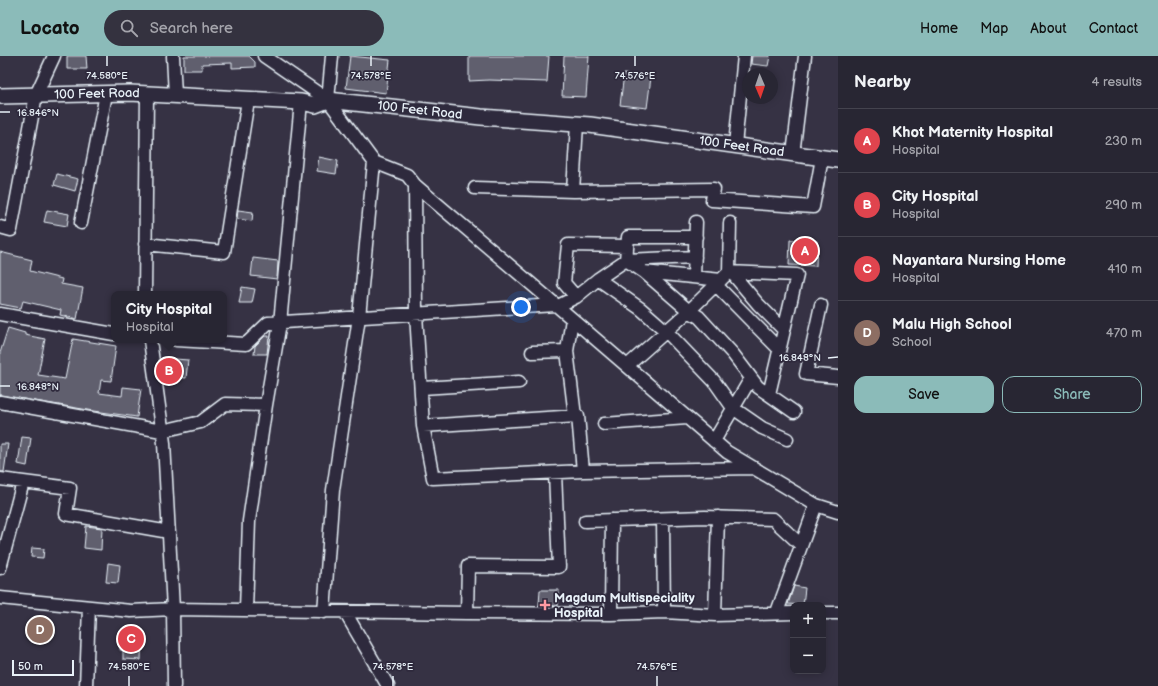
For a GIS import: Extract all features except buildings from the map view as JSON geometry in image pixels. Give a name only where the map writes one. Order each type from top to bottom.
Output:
[{"type":"main road","name":"100 Feet Road","points":[[0,96],[147,94],[301,102],[315,105],[328,100],[481,117],[577,124],[838,160]]},
{"type":"street","points":[[0,227],[11,230],[36,95],[54,56]]},
{"type":"street","points":[[173,56],[175,95]]},
{"type":"street","points":[[264,56],[328,100],[374,162],[407,175],[415,185],[727,452],[816,505],[838,512]]},
{"type":"street","points":[[328,100],[332,56]]},
{"type":"street","points":[[735,145],[744,56]]},
{"type":"street","points":[[793,154],[805,56]]},
{"type":"street","points":[[81,222],[106,94]]},
{"type":"street","points":[[144,291],[147,94]]},
{"type":"street","points":[[145,244],[224,252],[248,100]]},
{"type":"street","points":[[246,610],[249,521],[280,323],[301,102]]},
{"type":"street","points":[[573,190],[577,124]]},
{"type":"street","points":[[474,188],[573,190],[714,188],[712,200],[813,207],[822,158]]},
{"type":"street","points":[[324,612],[333,490],[359,318],[374,162]]},
{"type":"street","points":[[415,185],[416,314],[422,388],[423,426],[433,478],[583,471],[753,468]]},
{"type":"street","points":[[694,277],[696,222]]},
{"type":"street","points":[[627,366],[725,277],[730,223]]},
{"type":"street","points":[[626,260],[628,237],[696,237]]},
{"type":"street","points":[[557,305],[564,283],[568,245],[627,246]]},
{"type":"street","points":[[227,343],[246,344],[268,323],[557,305],[576,297],[598,279],[626,260],[695,257]]},
{"type":"street","points":[[626,260],[644,272],[689,311],[699,317],[733,354],[758,387],[794,412]]},
{"type":"street","points":[[644,272],[694,277],[796,275],[769,394]]},
{"type":"street","points":[[725,277],[758,304],[784,330]]},
{"type":"street","points":[[725,277],[779,349]]},
{"type":"street","points":[[598,279],[640,309],[666,331],[714,381],[734,408],[762,428],[787,439]]},
{"type":"street","points":[[564,283],[576,297]]},
{"type":"street","points":[[820,306],[806,374],[838,377]]},
{"type":"street","points":[[0,314],[111,333]]},
{"type":"street","points":[[572,318],[567,351],[575,416],[578,416],[583,471]]},
{"type":"street","points":[[150,343],[162,431],[169,532],[173,609],[174,686]]},
{"type":"street","points":[[532,352],[567,351]]},
{"type":"street","points":[[714,441],[751,378]]},
{"type":"street","points":[[422,388],[519,382]]},
{"type":"street","points":[[0,402],[162,431],[201,422],[225,404],[266,405]]},
{"type":"street","points":[[423,426],[575,416]]},
{"type":"street","points":[[604,424],[687,418]]},
{"type":"street","points":[[466,613],[468,566],[559,567],[554,473]]},
{"type":"street","points":[[0,478],[70,488],[66,514],[169,532]]},
{"type":"street","points":[[0,568],[3,547],[24,482]]},
{"type":"street","points":[[777,612],[816,505]]},
{"type":"street","points":[[585,521],[718,518],[773,519],[801,545]]},
{"type":"street","points":[[715,615],[718,518]]},
{"type":"street","points":[[663,519],[664,612]]},
{"type":"street","points":[[610,614],[612,520]]},
{"type":"street","points":[[0,598],[131,611],[173,609],[324,612],[610,614],[664,612],[715,615],[790,612]]},
{"type":"street","points":[[86,686],[89,607]]},
{"type":"street","points":[[345,612],[388,686]]},
{"type":"street","points":[[826,613],[838,613]]},
{"type":"place","name":"Khot Maternity Hospital","points":[[805,251]]},
{"type":"place","name":"City Hospital","points":[[169,371]]},
{"type":"place","name":"Magdum Multispeciality Hospital","points":[[545,605]]},
{"type":"place","name":"Malu High School","points":[[40,630]]},
{"type":"place","name":"Nayantara Nursing Home","points":[[131,639]]}]
